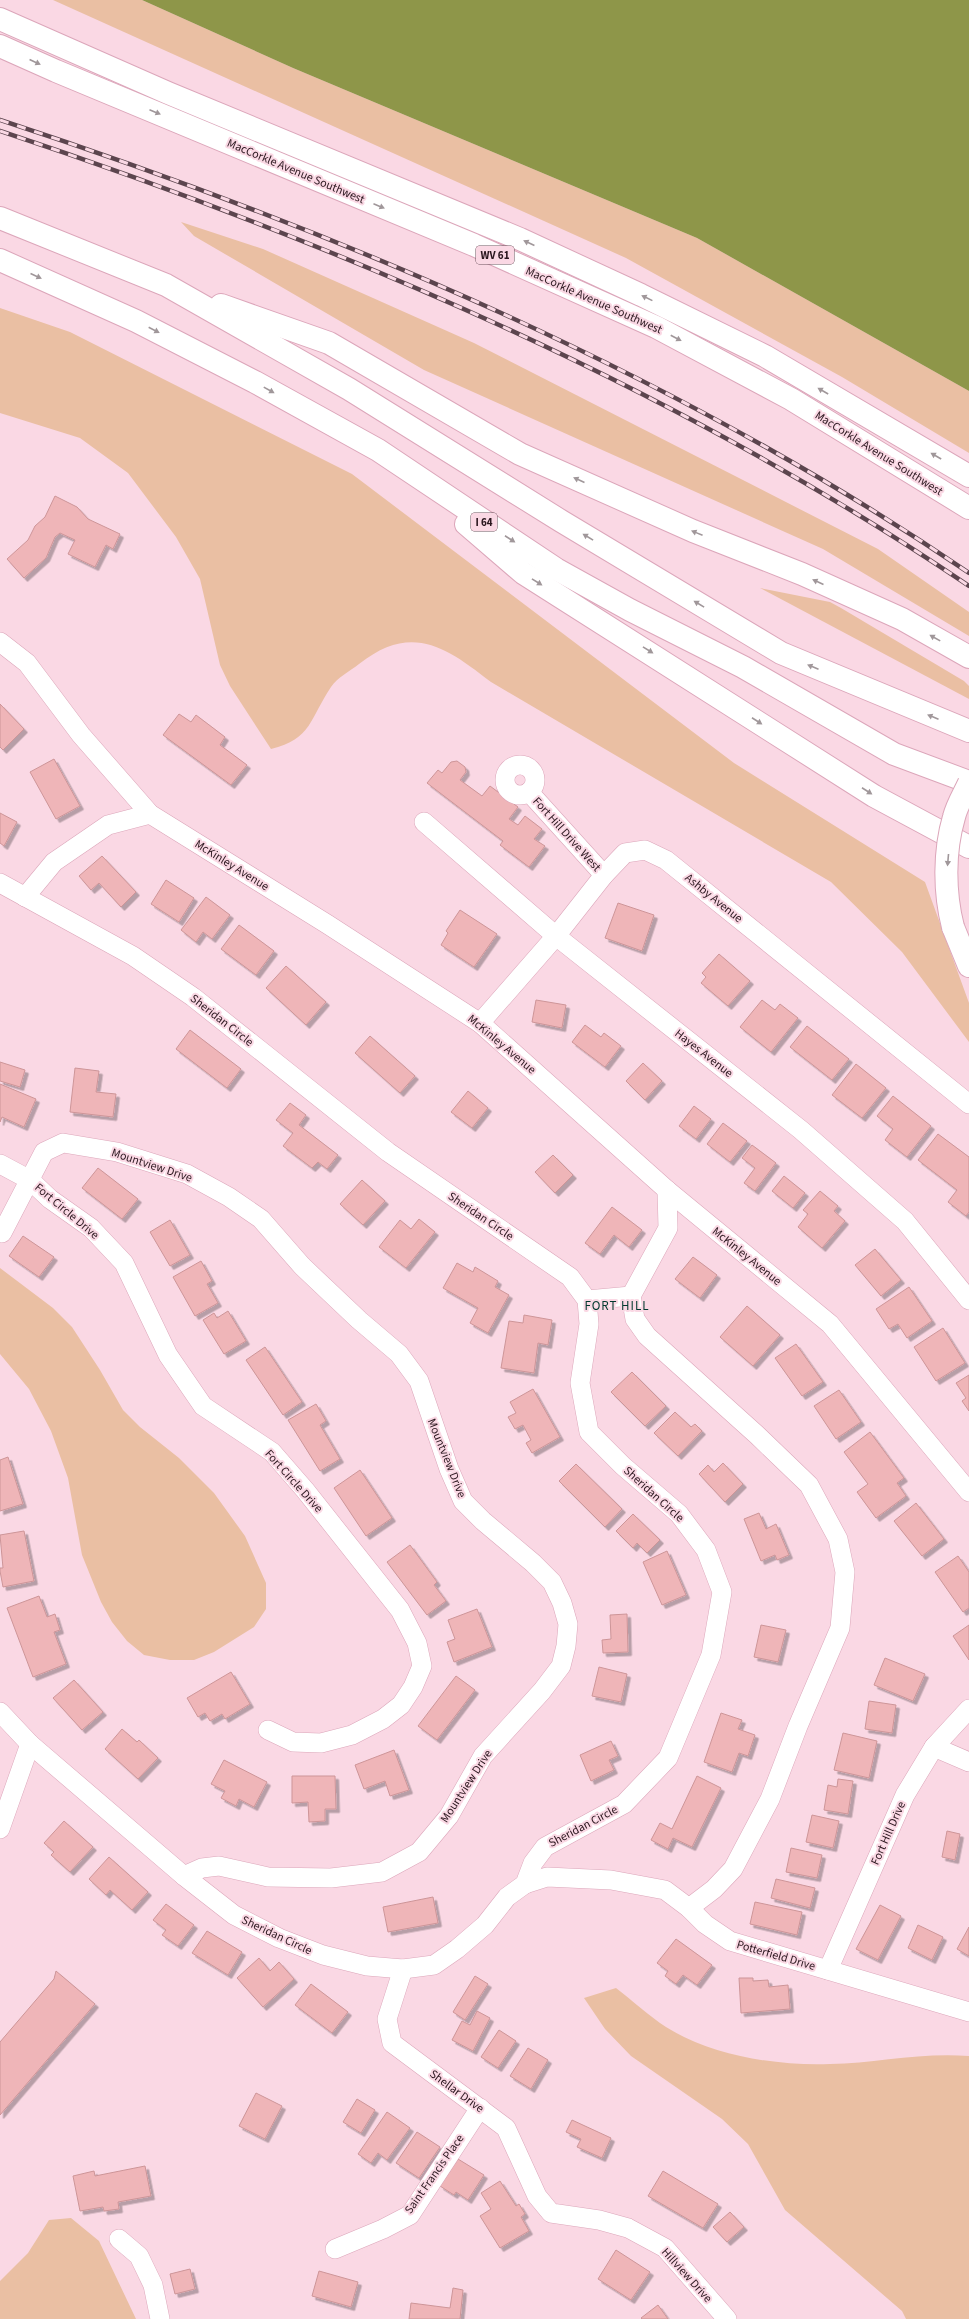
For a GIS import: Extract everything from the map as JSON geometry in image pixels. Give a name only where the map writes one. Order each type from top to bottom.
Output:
[{"type":"main road","name":"MacCorkle Avenue Southwest","points":[[0,19],[161,90],[520,239],[641,295],[765,356],[969,476]]},
{"type":"main road","name":"MacCorkle Avenue Southwest","points":[[0,46],[56,71],[474,246],[656,327],[791,399],[969,508]]},
{"type":"main road","points":[[0,218],[166,286],[329,343],[520,454],[693,532],[802,574],[880,610],[969,657]]},
{"type":"main road","name":"I 64","points":[[0,260],[136,321],[255,382],[378,450],[543,560],[610,599],[743,667],[894,754],[969,782]]},
{"type":"main road","points":[[166,286],[349,389],[561,521],[780,653],[969,732]]},
{"type":"main road","points":[[378,450],[523,573],[874,796],[969,847]]},
{"type":"main road","points":[[969,782],[954,817],[948,858],[946,888],[953,927],[969,966]]},
{"type":"street","name":"McKinley Avenue","points":[[0,642],[27,663],[81,735],[150,814],[480,1023],[668,1190],[830,1324],[969,1492]]},
{"type":"street","name":"Fort Hill Drive West","points":[[529,792],[604,875]]},
{"type":"street","points":[[25,896],[54,862],[108,825],[150,814]]},
{"type":"street","name":"Hayes Avenue","points":[[424,822],[556,936],[818,1145],[904,1221],[969,1300]]},
{"type":"street","name":"Ashby Avenue","points":[[480,1023],[556,936],[604,875],[625,853],[645,850],[666,860],[969,1104]]},
{"type":"street","name":"Sheridan Circle","points":[[0,883],[133,956],[193,997],[388,1152],[570,1277],[587,1300],[589,1324],[580,1383],[589,1432],[623,1466],[679,1514],[706,1550],[722,1592],[711,1655],[668,1758],[624,1804],[545,1847],[533,1863],[525,1884],[507,1897],[486,1925],[434,1965],[403,1969],[367,1966],[323,1955],[279,1938],[234,1915],[184,1876],[30,1744],[0,1712]]},
{"type":"street","name":"Mountview Drive","points":[[2,1233],[44,1152],[64,1143],[117,1152],[187,1174],[229,1197],[261,1219],[302,1266],[359,1320],[399,1354],[419,1381],[449,1469],[464,1500],[483,1521],[552,1582],[562,1603],[568,1624],[566,1646],[561,1666],[542,1691],[483,1756],[449,1816],[419,1852],[382,1872],[331,1878],[268,1877],[219,1866],[202,1868],[184,1876]]},
{"type":"street","name":"Fort Circle Drive","points":[[0,1164],[30,1180],[50,1199],[91,1228],[124,1263],[168,1355],[203,1406],[272,1452],[305,1490],[400,1610],[417,1643],[422,1666],[414,1687],[401,1705],[383,1719],[352,1735],[321,1743],[293,1742],[268,1730]]},
{"type":"street","points":[[668,1190],[668,1228],[631,1296],[635,1319],[647,1336],[757,1435],[809,1485],[838,1539],[845,1572],[840,1628],[798,1726],[770,1799],[733,1869],[714,1889],[689,1908]]},
{"type":"street","points":[[587,1300],[631,1296]]},
{"type":"street","name":"Fort Hill Drive","points":[[828,1970],[905,1795],[934,1746],[969,1709]]},
{"type":"street","points":[[0,1829],[30,1744]]},
{"type":"street","points":[[934,1746],[969,1762]]},
{"type":"street","name":"Potterfield Drive","points":[[525,1884],[547,1877],[611,1880],[665,1890],[689,1908],[705,1924],[730,1941],[969,2012]]},
{"type":"street","name":"Shellar Drive","points":[[403,1969],[387,2019],[392,2044],[506,2128],[537,2196],[551,2213]]},
{"type":"street","name":"Saint Francis Place","points":[[335,2249],[383,2229],[410,2215],[480,2108]]},
{"type":"street","name":"Hillview Drive","points":[[551,2213],[599,2220],[628,2228],[666,2248],[727,2319]]},
{"type":"street","points":[[119,2239],[139,2256],[153,2284],[160,2319]]},
{"type":"shaded area","points":[[53,0],[142,0],[293,68],[697,238],[969,391],[969,453],[842,377],[626,258]]},
{"type":"shaded area","points":[[142,0],[969,0],[969,391],[697,238],[293,68]]},
{"type":"shaded area","points":[[181,222],[263,249],[474,343],[878,549],[969,612],[969,636],[823,549],[424,370],[194,236]]},
{"type":"shaded area","points":[[0,308],[70,332],[352,474],[734,763],[925,882],[969,1003],[969,1042],[902,952],[831,882],[491,682],[458,658],[443,650],[427,644],[411,642],[395,644],[378,652],[344,675],[331,687],[314,718],[302,733],[284,745],[271,749],[230,686],[220,665],[200,579],[176,537],[128,473],[80,438],[0,413]]},
{"type":"shaded area","points":[[760,588],[830,602],[964,681],[969,686],[969,699]]},
{"type":"shaded area","points":[[0,1268],[53,1308],[72,1327],[100,1370],[123,1410],[140,1427],[179,1458],[214,1493],[245,1536],[266,1583],[266,1609],[254,1627],[214,1652],[194,1660],[170,1660],[144,1655],[127,1641],[112,1622],[101,1602],[82,1555],[68,1478],[51,1431],[29,1389],[0,1354]]},
{"type":"shaded area","points":[[616,1988],[660,2023],[684,2037],[724,2052],[745,2057],[788,2063],[830,2064],[934,2055],[969,2056],[969,2319],[906,2319],[902,2311],[785,2210],[748,2144],[722,2119],[631,2056],[605,2029],[584,1998]]},
{"type":"shaded area","points":[[71,2218],[99,2241],[136,2319],[0,2319],[0,2281],[28,2253],[49,2220]]},
{"type":"building","points":[[55,496],[77,507],[88,519],[120,534],[113,549],[106,545],[95,567],[68,554],[75,540],[60,533],[55,537],[46,558],[24,578],[7,559],[28,540],[35,526],[45,517]]},
{"type":"building","points":[[0,704],[24,729],[3,750],[0,747]]},
{"type":"building","points":[[179,714],[191,722],[196,715],[225,737],[220,745],[247,765],[231,785],[163,735]]},
{"type":"building","points":[[54,759],[80,806],[56,819],[30,772]]},
{"type":"building","points":[[457,761],[465,767],[466,772],[460,780],[482,796],[490,786],[518,807],[509,819],[518,825],[525,816],[542,829],[534,839],[545,846],[529,867],[500,845],[503,841],[427,783],[438,770],[442,773],[451,762]]},
{"type":"building","points":[[0,813],[17,822],[4,846],[0,843]]},
{"type":"building","points":[[102,856],[136,892],[121,907],[99,883],[91,890],[79,876]]},
{"type":"building","points":[[166,880],[194,898],[179,922],[151,904]]},
{"type":"building","points":[[206,897],[230,915],[212,939],[203,932],[196,942],[181,930]]},
{"type":"building","points":[[618,903],[654,915],[642,951],[605,938]]},
{"type":"building","points":[[460,910],[497,934],[474,967],[441,945],[448,933],[446,931]]},
{"type":"building","points":[[239,925],[274,951],[256,975],[221,949]]},
{"type":"building","points":[[719,954],[750,981],[728,1006],[701,983],[706,977],[702,973]]},
{"type":"building","points":[[286,966],[326,1002],[306,1025],[266,988]]},
{"type":"building","points":[[536,1000],[566,1005],[562,1028],[532,1022]]},
{"type":"building","points":[[762,1000],[775,1010],[780,1004],[798,1018],[771,1052],[740,1027]]},
{"type":"building","points":[[585,1025],[601,1037],[604,1033],[621,1046],[605,1067],[572,1042]]},
{"type":"building","points":[[807,1026],[849,1059],[832,1080],[790,1047]]},
{"type":"building","points":[[190,1030],[241,1069],[227,1088],[176,1049]]},
{"type":"building","points":[[370,1036],[415,1076],[400,1093],[355,1053]]},
{"type":"building","points":[[0,1062],[25,1070],[20,1087],[0,1081]]},
{"type":"building","points":[[643,1063],[662,1081],[645,1100],[626,1081]]},
{"type":"building","points":[[856,1064],[886,1088],[862,1118],[832,1095]]},
{"type":"building","points":[[75,1068],[99,1071],[96,1092],[116,1094],[113,1117],[70,1112]]},
{"type":"building","points":[[0,1084],[36,1099],[24,1127],[2,1117],[0,1122]]},
{"type":"building","points":[[468,1091],[488,1108],[472,1128],[451,1112]]},
{"type":"building","points":[[893,1096],[931,1126],[907,1157],[885,1140],[893,1129],[877,1116]]},
{"type":"building","points":[[290,1103],[306,1115],[299,1125],[338,1155],[327,1169],[318,1162],[312,1168],[283,1146],[293,1133],[276,1120]]},
{"type":"building","points":[[694,1106],[711,1119],[696,1139],[679,1126]]},
{"type":"building","points":[[723,1123],[747,1141],[730,1162],[707,1144]]},
{"type":"building","points":[[938,1134],[969,1157],[969,1212],[966,1216],[948,1202],[957,1190],[918,1160]]},
{"type":"building","points":[[752,1145],[776,1163],[755,1191],[744,1183],[755,1168],[742,1158]]},
{"type":"building","points":[[553,1155],[573,1175],[555,1193],[535,1172]]},
{"type":"building","points":[[98,1168],[138,1199],[122,1219],[82,1188]]},
{"type":"building","points":[[784,1176],[805,1193],[793,1208],[772,1191]]},
{"type":"building","points":[[362,1180],[385,1201],[363,1225],[340,1204]]},
{"type":"building","points":[[820,1191],[838,1206],[834,1211],[845,1221],[822,1248],[798,1227],[808,1214],[803,1210]]},
{"type":"building","points":[[612,1207],[642,1230],[629,1247],[614,1235],[600,1254],[585,1243]]},
{"type":"building","points":[[419,1219],[435,1232],[406,1268],[379,1247],[400,1220],[411,1229]]},
{"type":"building","points":[[170,1220],[190,1255],[170,1266],[150,1232]]},
{"type":"building","points":[[23,1236],[54,1257],[39,1277],[9,1256]]},
{"type":"building","points":[[875,1249],[901,1280],[881,1296],[855,1265]]},
{"type":"building","points":[[693,1257],[717,1275],[700,1298],[675,1279]]},
{"type":"building","points":[[201,1261],[212,1281],[207,1284],[218,1303],[195,1316],[173,1277]]},
{"type":"building","points":[[457,1263],[473,1272],[475,1267],[498,1281],[495,1287],[509,1295],[488,1333],[470,1323],[478,1308],[443,1288]]},
{"type":"building","points":[[909,1287],[932,1321],[907,1338],[898,1324],[889,1329],[876,1309]]},
{"type":"building","points":[[747,1306],[780,1335],[753,1366],[720,1337]]},
{"type":"building","points":[[228,1311],[246,1341],[224,1354],[203,1320],[214,1313],[217,1318]]},
{"type":"building","points":[[524,1315],[552,1320],[548,1345],[538,1343],[534,1373],[501,1368],[509,1321],[523,1323]]},
{"type":"building","points":[[943,1328],[965,1363],[936,1381],[914,1347]]},
{"type":"building","points":[[796,1344],[823,1382],[802,1396],[775,1358]]},
{"type":"building","points":[[265,1347],[302,1402],[283,1415],[246,1360]]},
{"type":"building","points":[[632,1372],[666,1406],[645,1426],[611,1392]]},
{"type":"building","points":[[969,1375],[969,1411],[962,1401],[966,1398],[956,1383]]},
{"type":"building","points":[[533,1389],[560,1437],[532,1453],[526,1443],[531,1440],[523,1425],[515,1429],[508,1417],[516,1413],[510,1402]]},
{"type":"building","points":[[839,1390],[861,1422],[836,1439],[814,1406]]},
{"type":"building","points":[[316,1404],[326,1421],[320,1425],[340,1459],[320,1471],[288,1420]]},
{"type":"building","points":[[675,1412],[691,1427],[695,1424],[702,1431],[678,1456],[654,1433]]},
{"type":"building","points":[[870,1432],[904,1478],[897,1483],[906,1496],[876,1518],[857,1492],[868,1484],[844,1452]]},
{"type":"building","points":[[8,1457],[23,1504],[0,1511],[0,1460]]},
{"type":"building","points":[[723,1463],[743,1484],[725,1502],[699,1474],[708,1465],[714,1472]]},
{"type":"building","points":[[576,1464],[622,1509],[605,1527],[559,1481]]},
{"type":"building","points":[[360,1470],[392,1518],[366,1536],[334,1488]]},
{"type":"building","points":[[916,1503],[944,1539],[922,1556],[894,1521]]},
{"type":"building","points":[[759,1513],[766,1529],[776,1524],[789,1555],[777,1560],[775,1555],[761,1561],[744,1519]]},
{"type":"building","points":[[633,1514],[660,1540],[647,1553],[637,1543],[633,1548],[616,1531]]},
{"type":"building","points":[[24,1531],[34,1581],[3,1587],[0,1571],[0,1568],[3,1568],[0,1535]]},
{"type":"building","points":[[410,1545],[437,1582],[434,1585],[446,1601],[427,1615],[387,1562]]},
{"type":"building","points":[[667,1551],[686,1595],[662,1605],[643,1562]]},
{"type":"building","points":[[958,1556],[969,1572],[969,1608],[963,1612],[935,1572]]},
{"type":"building","points":[[39,1596],[47,1617],[55,1614],[60,1630],[54,1632],[66,1664],[33,1677],[7,1608]]},
{"type":"building","points":[[477,1609],[492,1647],[454,1662],[447,1642],[455,1639],[448,1620]]},
{"type":"building","points":[[627,1614],[628,1652],[603,1653],[602,1640],[611,1639],[610,1615]]},
{"type":"building","points":[[761,1625],[786,1630],[778,1662],[754,1657]]},
{"type":"building","points":[[969,1625],[969,1660],[953,1636]]},
{"type":"building","points":[[885,1658],[925,1674],[913,1701],[874,1685]]},
{"type":"building","points":[[599,1667],[627,1674],[621,1702],[592,1696]]},
{"type":"building","points":[[231,1672],[250,1704],[225,1719],[222,1714],[210,1721],[205,1713],[198,1717],[187,1698]]},
{"type":"building","points":[[456,1676],[475,1690],[437,1740],[418,1726]]},
{"type":"building","points":[[74,1680],[103,1712],[82,1730],[53,1698]]},
{"type":"building","points":[[869,1701],[896,1705],[892,1733],[865,1729]]},
{"type":"building","points":[[721,1713],[742,1720],[738,1729],[755,1735],[748,1756],[739,1753],[732,1772],[704,1762]]},
{"type":"building","points":[[122,1729],[137,1742],[139,1740],[158,1758],[138,1779],[105,1749]]},
{"type":"building","points":[[843,1733],[877,1741],[869,1778],[834,1770]]},
{"type":"building","points":[[611,1741],[618,1756],[609,1760],[614,1770],[591,1781],[580,1755]]},
{"type":"building","points":[[394,1750],[409,1790],[390,1796],[385,1781],[364,1789],[355,1765]]},
{"type":"building","points":[[224,1760],[267,1782],[254,1807],[239,1799],[236,1806],[221,1798],[225,1791],[211,1784]]},
{"type":"building","points":[[292,1776],[335,1776],[336,1809],[325,1809],[325,1821],[309,1822],[308,1802],[292,1803]]},
{"type":"building","points":[[697,1776],[721,1788],[692,1847],[673,1838],[668,1849],[651,1840],[660,1823],[672,1829]]},
{"type":"building","points":[[838,1779],[853,1781],[848,1814],[824,1810],[828,1785],[837,1787]]},
{"type":"building","points":[[812,1815],[839,1821],[833,1848],[806,1842]]},
{"type":"building","points":[[64,1821],[93,1847],[70,1872],[51,1855],[54,1852],[44,1843]]},
{"type":"building","points":[[947,1831],[960,1834],[955,1860],[942,1857]]},
{"type":"building","points":[[791,1848],[822,1855],[817,1878],[786,1872]]},
{"type":"building","points":[[109,1857],[148,1892],[132,1910],[110,1890],[106,1895],[89,1879]]},
{"type":"building","points":[[776,1879],[815,1888],[810,1908],[771,1898]]},
{"type":"building","points":[[433,1897],[438,1923],[388,1932],[383,1907]]},
{"type":"building","points":[[755,1902],[802,1912],[797,1935],[750,1924]]},
{"type":"building","points":[[166,1904],[194,1925],[178,1946],[162,1935],[166,1930],[153,1920]]},
{"type":"building","points":[[880,1905],[901,1916],[878,1960],[856,1949]]},
{"type":"building","points":[[918,1925],[943,1937],[932,1960],[908,1948]]},
{"type":"building","points":[[969,1927],[969,1956],[957,1949]]},
{"type":"building","points":[[207,1931],[242,1952],[228,1975],[192,1953]]},
{"type":"building","points":[[676,1939],[712,1965],[697,1985],[683,1975],[676,1984],[665,1976],[668,1971],[657,1963]]},
{"type":"building","points":[[259,1958],[270,1971],[279,1962],[294,1979],[263,2007],[237,1978]]},
{"type":"building","points":[[56,1971],[95,2004],[0,2115],[0,2042],[54,1979]]},
{"type":"building","points":[[475,1976],[488,1984],[465,2020],[453,2012]]},
{"type":"building","points":[[739,1978],[753,1978],[753,1981],[768,1980],[769,1987],[788,1985],[790,2009],[741,2013]]},
{"type":"building","points":[[311,1984],[348,2012],[332,2033],[295,2005]]},
{"type":"building","points":[[477,2011],[490,2018],[473,2051],[452,2040],[462,2021],[470,2025]]},
{"type":"building","points":[[499,2030],[516,2041],[498,2068],[481,2057]]},
{"type":"building","points":[[528,2048],[548,2060],[531,2089],[510,2076]]},
{"type":"building","points":[[256,2093],[282,2106],[265,2139],[239,2126]]},
{"type":"building","points":[[357,2099],[375,2110],[361,2133],[343,2122]]},
{"type":"building","points":[[387,2112],[410,2128],[387,2160],[378,2153],[371,2163],[358,2154]]},
{"type":"building","points":[[572,2120],[611,2138],[602,2158],[577,2147],[581,2139],[566,2132]]},
{"type":"building","points":[[417,2132],[440,2147],[419,2178],[396,2163]]},
{"type":"building","points":[[458,2159],[484,2175],[468,2200],[456,2192],[454,2195],[440,2186]]},
{"type":"building","points":[[145,2166],[151,2196],[118,2202],[119,2209],[104,2211],[103,2207],[80,2211],[73,2176],[94,2171],[95,2176]]},
{"type":"building","points":[[663,2171],[718,2204],[703,2228],[648,2196]]},
{"type":"building","points":[[500,2181],[516,2206],[519,2204],[525,2214],[521,2217],[529,2231],[500,2248],[480,2216],[491,2209],[481,2193]]},
{"type":"building","points":[[730,2212],[744,2227],[727,2242],[713,2227]]},
{"type":"building","points":[[616,2250],[650,2272],[631,2300],[598,2279]]},
{"type":"building","points":[[190,2269],[195,2289],[175,2294],[170,2274]]},
{"type":"building","points":[[319,2271],[358,2282],[351,2307],[312,2296]]},
{"type":"building","points":[[453,2288],[463,2290],[460,2319],[409,2319],[411,2303],[450,2308]]},
{"type":"building","points":[[658,2305],[668,2319],[641,2318]]},
{"type":"railway","points":[[0,120],[127,163],[253,209],[377,259],[501,313],[622,371],[741,433],[857,500],[969,573]]},
{"type":"railway","points":[[0,131],[127,175],[253,222],[377,272],[500,326],[621,384],[740,446],[856,513],[969,586]]},
{"type":"district","name":"FORT HILL","points":[[617,1305]]}]
